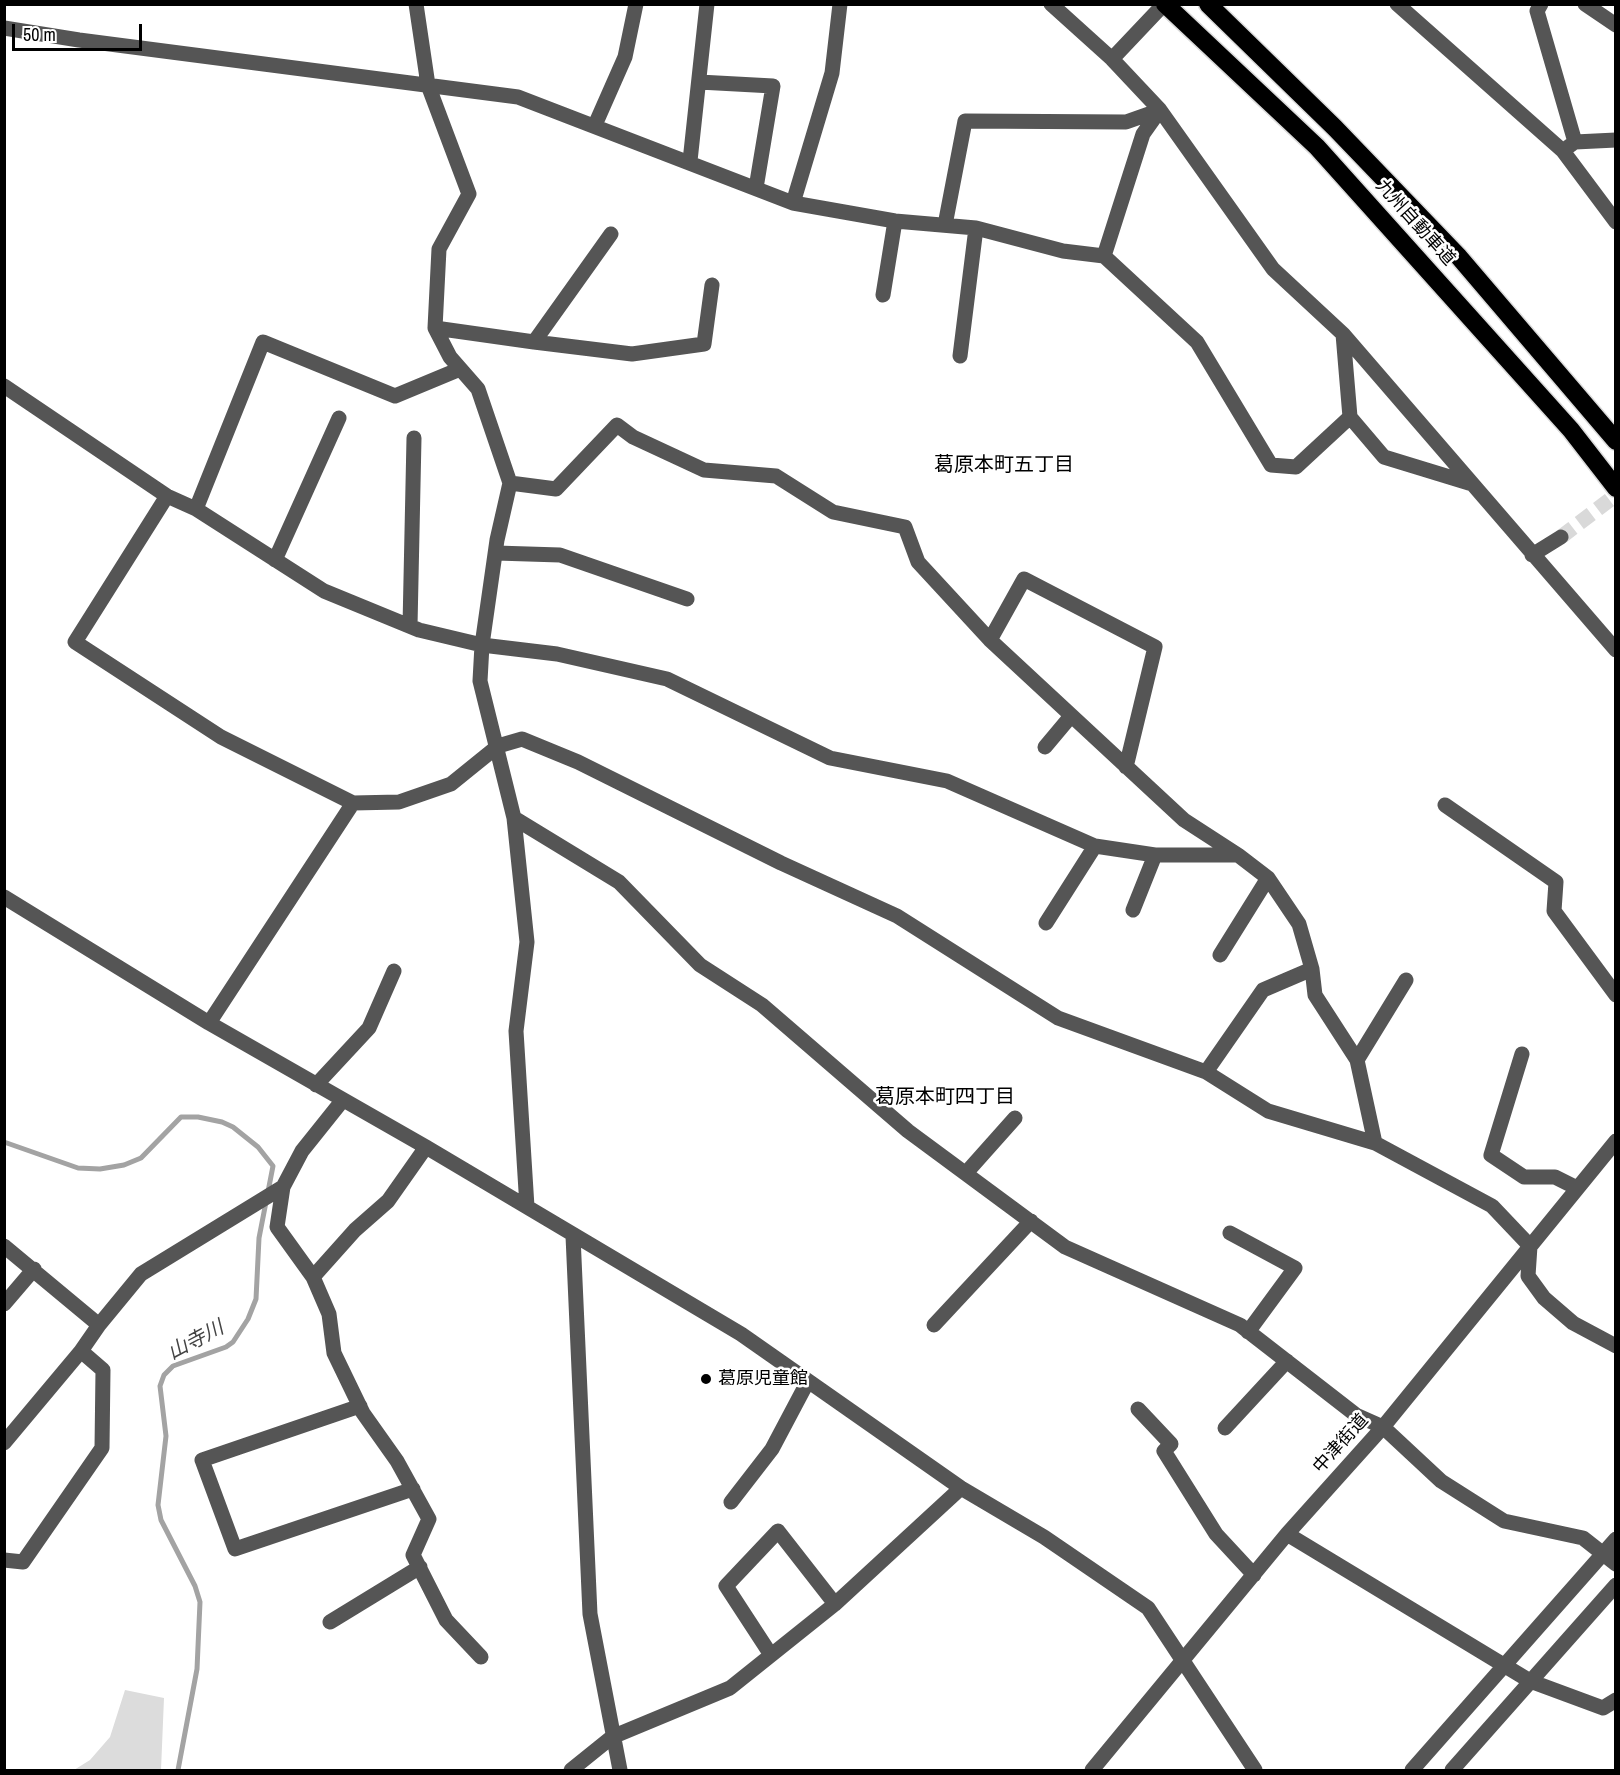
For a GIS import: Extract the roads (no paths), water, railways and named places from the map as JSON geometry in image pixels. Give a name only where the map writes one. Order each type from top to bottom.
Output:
[{"type":"highway","name":"九州自動車道","points":[[1164,4],[1206,40],[1317,147],[1571,430],[1616,488]]},
{"type":"highway","name":"九州自動車道","points":[[1214,11],[1335,128],[1458,257],[1616,441]]},
{"type":"street","points":[[416,4],[428,85],[469,194],[439,249],[435,328],[450,357],[478,389],[510,483],[496,553],[482,645],[480,681],[498,746],[514,818],[527,942],[516,1031],[527,1207]]},
{"type":"street","points":[[595,125],[625,57],[636,4]]},
{"type":"street","points":[[690,161],[707,4]]},
{"type":"street","points":[[794,203],[832,73],[840,4]]},
{"type":"street","points":[[1051,4],[1112,60],[1160,110],[1272,269],[1343,334],[1616,651]]},
{"type":"street","points":[[1112,60],[1164,4]]},
{"type":"street","points":[[1397,4],[1569,146],[1616,140]]},
{"type":"street","points":[[1541,4],[1537,11],[1569,146],[1616,222]]},
{"type":"street","points":[[1585,4],[1616,25]]},
{"type":"street","points":[[4,27],[91,42],[518,97],[690,161],[794,203],[895,221],[976,228],[1063,251],[1104,256],[1197,342],[1271,465],[1296,467],[1350,417]]},
{"type":"street","points":[[699,82],[773,86],[756,188]]},
{"type":"street","points":[[945,225],[965,122],[1126,122],[1160,110]]},
{"type":"street","points":[[1104,256],[1143,134],[1160,110]]},
{"type":"street","points":[[883,295],[895,221]]},
{"type":"street","points":[[960,356],[976,228]]},
{"type":"street","points":[[534,342],[611,234]]},
{"type":"street","points":[[435,328],[632,354],[704,344],[712,285]]},
{"type":"street","points":[[1343,334],[1350,417],[1384,457],[1469,483]]},
{"type":"street","points":[[196,509],[263,342],[395,396],[460,369]]},
{"type":"street","points":[[4,386],[167,496],[196,509],[324,591],[410,626],[482,645],[557,654],[667,679],[830,758],[947,782],[1095,846],[1155,855],[1238,855]]},
{"type":"street","points":[[275,560],[339,418]]},
{"type":"street","points":[[510,483],[556,489],[617,425],[633,437],[704,471],[776,476],[834,512],[905,527],[918,562],[990,640],[1184,819],[1268,878],[1299,924],[1312,969],[1315,995],[1357,1060],[1375,1143]]},
{"type":"street","points":[[410,626],[414,438]]},
{"type":"street","points":[[167,496],[75,642],[221,737],[353,802],[399,802],[452,784],[498,746],[522,739],[578,762],[781,863],[897,916],[1058,1018],[1206,1072],[1268,1111],[1375,1143],[1492,1206],[1530,1246],[1528,1276],[1544,1298],[1573,1323],[1616,1346]]},
{"type":"street","points":[[1532,555],[1561,537]]},
{"type":"street","points":[[496,553],[560,555],[687,599]]},
{"type":"street","points":[[990,640],[1024,579],[1155,647],[1126,767]]},
{"type":"street","points":[[1045,747],[1071,716]]},
{"type":"street","points":[[209,1023],[353,802]]},
{"type":"street","points":[[1445,805],[1556,882],[1554,911],[1616,995]]},
{"type":"street","points":[[514,818],[619,882],[700,965],[762,1005],[908,1131],[1065,1247],[1240,1325],[1356,1415],[1383,1427],[1441,1481],[1503,1521],[1583,1539],[1616,1564]]},
{"type":"street","points":[[1046,923],[1095,846]]},
{"type":"street","points":[[1133,910],[1155,855]]},
{"type":"street","points":[[1220,955],[1268,878]]},
{"type":"street","points":[[4,897],[209,1023],[426,1147],[741,1334],[961,1488],[1044,1537],[1148,1608],[1255,1770]]},
{"type":"street","points":[[1206,1072],[1263,990],[1312,969]]},
{"type":"street","points":[[316,1085],[369,1028],[394,971]]},
{"type":"street","points":[[1357,1060],[1406,980]]},
{"type":"street","points":[[1522,1054],[1491,1155],[1524,1177],[1555,1177],[1577,1188]]},
{"type":"street","points":[[342,1101],[302,1151],[281,1188],[276,1227],[313,1277],[329,1314],[334,1353],[360,1406],[413,1489],[429,1519],[413,1555],[446,1620],[482,1657]]},
{"type":"street","points":[[966,1173],[1015,1118]]},
{"type":"street","name":"中津街道","points":[[1092,1770],[1287,1534],[1383,1427],[1616,1141]]},
{"type":"street","points":[[313,1277],[355,1230],[388,1201],[426,1147]]},
{"type":"street","points":[[4,1443],[81,1351],[141,1274],[281,1188]]},
{"type":"street","points":[[934,1325],[1031,1221]]},
{"type":"street","points":[[1230,1233],[1295,1268],[1248,1332]]},
{"type":"street","points":[[573,1236],[590,1614],[620,1770]]},
{"type":"street","points":[[4,1246],[99,1325]]},
{"type":"street","points":[[4,1304],[34,1269]]},
{"type":"street","points":[[4,1560],[23,1562],[102,1448],[103,1370],[81,1351]]},
{"type":"street","points":[[1225,1428],[1287,1361]]},
{"type":"street","points":[[731,1502],[772,1449],[808,1381]]},
{"type":"street","points":[[360,1406],[202,1460],[235,1549],[413,1489]]},
{"type":"street","points":[[1138,1408],[1171,1444],[1164,1451],[1216,1534],[1254,1575]]},
{"type":"street","points":[[571,1770],[612,1737],[730,1688],[835,1604],[961,1488]]},
{"type":"street","points":[[771,1655],[726,1586],[778,1531],[835,1604]]},
{"type":"street","points":[[1287,1534],[1530,1681],[1603,1708],[1616,1700]]},
{"type":"street","points":[[1412,1770],[1616,1539]]},
{"type":"street","points":[[330,1622],[420,1567]]},
{"type":"street","points":[[1452,1770],[1616,1585]]},
{"type":"waterway","name":"山寺川","points":[[4,1142],[78,1168],[100,1169],[124,1165],[141,1158],[181,1117],[198,1117],[233,1127],[258,1147],[273,1166],[259,1238],[256,1299],[248,1319],[233,1342],[226,1347],[173,1366],[164,1375],[160,1386],[166,1436],[158,1505],[161,1520],[195,1586],[200,1602],[197,1669],[178,1770]]},
{"type":"tunnel","points":[[1561,537],[1616,495]]},
{"type":"place","name":"葛原児童館","points":[[706,1379]]},
{"type":"district","name":"葛原本町五丁目","points":[[1004,466]]},
{"type":"district","name":"葛原本町四丁目","points":[[945,1098]]}]
